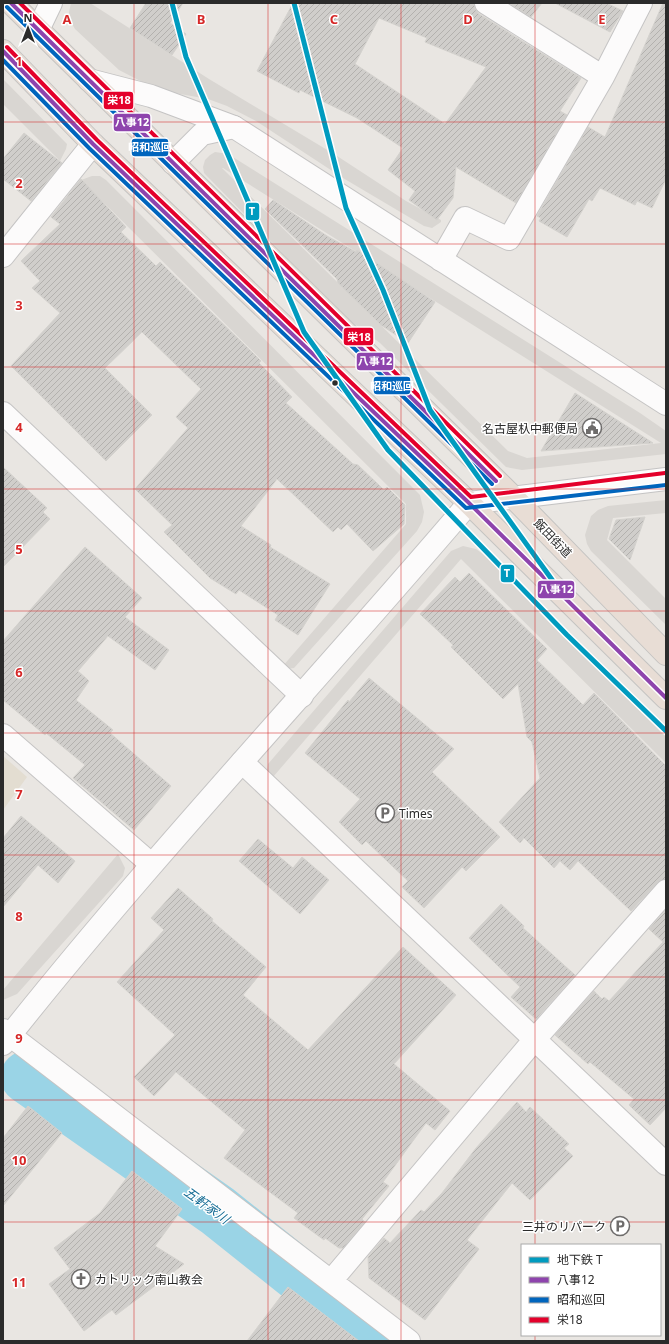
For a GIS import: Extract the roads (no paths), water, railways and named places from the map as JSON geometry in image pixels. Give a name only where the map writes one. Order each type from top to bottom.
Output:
[{"type":"highway","name":"飯田街道","points":[[11,3],[514,498],[666,654]]},
{"type":"highway","points":[[3,51],[93,144],[469,503],[666,698]]},
{"type":"street","points":[[38,30],[51,3]]},
{"type":"street","points":[[486,3],[603,77]]},
{"type":"street","points":[[441,260],[465,218],[509,239],[603,77],[641,3]]},
{"type":"street","points":[[90,80],[151,96],[234,127],[666,404]]},
{"type":"street","points":[[173,163],[202,134],[234,127]]},
{"type":"street","points":[[3,256],[93,144]]},
{"type":"street","points":[[3,413],[302,696]]},
{"type":"street","points":[[409,1341],[5,1036],[151,864],[302,696],[469,503],[666,479]]},
{"type":"street","points":[[3,735],[151,864]]},
{"type":"street","points":[[242,762],[666,1164]]},
{"type":"street","points":[[331,1281],[534,1039],[666,891]]},
{"type":"waterway","name":"五軒家川","points":[[27,1077],[218,1211],[381,1341]]},
{"type":"metro line","name":"T","points":[[172,3],[186,57],[304,332],[388,450],[567,635],[666,731]]},
{"type":"metro line","name":"T","points":[[294,3],[346,208],[383,290],[430,410],[558,588]]},
{"type":"place","name":"名古屋杁中郵便局","points":[[592,428]]},
{"type":"place","name":"Times","points":[[385,813]]},
{"type":"place","name":"三井のリパーク","points":[[620,1226]]},
{"type":"place","name":"カトリック南山教会","points":[[81,1279]]}]
